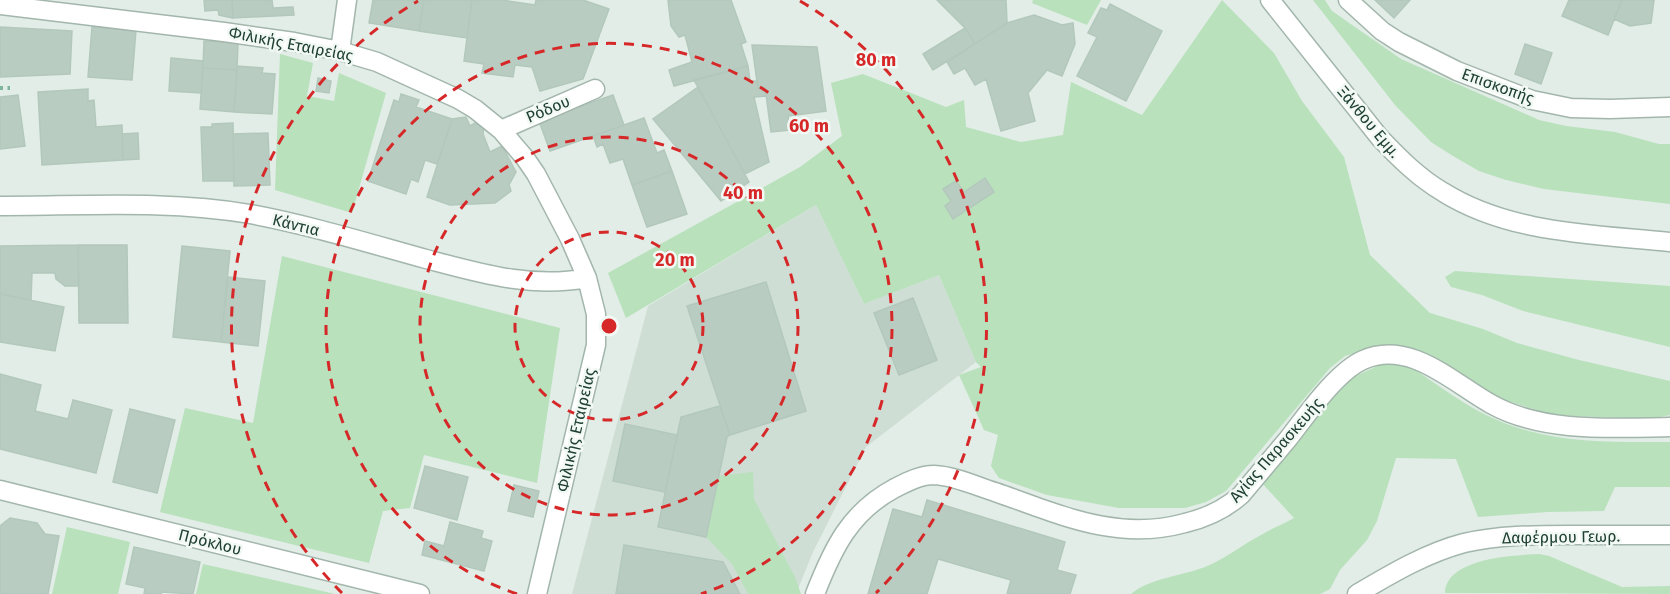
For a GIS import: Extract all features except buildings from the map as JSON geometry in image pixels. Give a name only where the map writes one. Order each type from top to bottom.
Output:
[{"type":"street","points":[[340,51],[347,0]]},
{"type":"street","name":"Ξάνθου Εμμ.","points":[[1270,0],[1380,138],[1399,158],[1441,192],[1485,214],[1528,225],[1670,242]]},
{"type":"street","name":"Επισκοπής","points":[[1348,0],[1382,31],[1399,42],[1457,70],[1523,96],[1572,108],[1670,107]]},
{"type":"street","name":"Φιλικής Εταιρείας","points":[[0,5],[224,32],[340,51],[377,62],[449,95],[475,109],[501,130],[536,174],[570,238],[587,278],[597,320],[596,345],[537,594]]},
{"type":"street","name":"Ρόδου","points":[[501,130],[595,89]]},
{"type":"street","name":"Κάντια","points":[[0,206],[173,206],[216,209],[283,221],[484,274],[534,282],[570,282],[587,278]]},
{"type":"street","name":"Αγίας Παρασκευής","points":[[815,594],[832,553],[855,519],[881,497],[922,477],[936,475],[963,481],[1081,522],[1117,530],[1168,527],[1210,515],[1231,504],[1241,495],[1315,404],[1340,377],[1365,359],[1393,356],[1419,361],[1492,405],[1522,417],[1588,426],[1670,427]]},
{"type":"street","name":"Πρόκλου","points":[[0,490],[420,594]]},
{"type":"street","name":"Δαφέρμου Γεωρ.","points":[[1362,593],[1383,578],[1431,555],[1463,543],[1531,535],[1670,535]]},
{"type":"path","points":[[0,88],[10,88]]},
{"type":"shaded area","points":[[816,205],[864,304],[939,275],[976,362],[866,447],[813,552],[796,594],[572,594],[648,306]]},
{"type":"green space","points":[[1033,0],[1101,0],[1087,25],[1032,3]]},
{"type":"green space","points":[[1222,0],[1274,53],[1302,101],[1344,157],[1370,255],[1430,313],[1483,329],[1517,343],[1670,381],[1670,415],[1649,419],[1552,415],[1502,399],[1439,363],[1363,351],[1345,356],[1330,368],[1226,491],[1206,502],[1185,508],[1119,508],[1047,495],[999,478],[991,466],[998,435],[984,430],[959,375],[981,367],[976,362],[939,275],[864,304],[816,205],[626,318],[608,273],[800,167],[842,136],[831,83],[863,74],[946,107],[964,100],[966,127],[1021,142],[1063,135],[1071,82],[1142,115]]},
{"type":"green space","points":[[1313,0],[1325,0],[1332,11],[1401,59],[1539,120],[1615,132],[1659,144],[1670,144],[1670,204],[1544,189],[1479,171],[1431,142],[1395,105]]},
{"type":"green space","points":[[280,54],[313,63],[307,96],[334,101],[339,73],[386,93],[352,213],[275,190]]},
{"type":"green space","points":[[282,256],[560,328],[537,483],[424,455],[410,508],[383,511],[369,563],[160,512],[185,408],[253,423]]},
{"type":"green space","points":[[1455,271],[1670,286],[1670,347],[1523,311],[1482,295],[1451,287],[1445,277]]},
{"type":"green space","points":[[1380,365],[1411,367],[1486,415],[1539,434],[1582,440],[1670,442],[1670,487],[1615,487],[1604,511],[1478,517],[1456,459],[1396,458],[1377,521],[1367,540],[1340,570],[1330,589],[1320,594],[1131,594],[1147,584],[1212,564],[1294,518],[1262,483],[1336,392],[1351,378]]},
{"type":"green space","points":[[753,472],[754,499],[795,577],[801,594],[748,594],[732,564],[706,537],[718,476]]},
{"type":"green space","points":[[67,527],[130,542],[118,594],[52,594]]},
{"type":"green space","points":[[1539,554],[1549,556],[1622,587],[1670,586],[1670,594],[1445,593],[1448,581],[1457,572],[1469,566],[1499,558]]},
{"type":"green space","points":[[203,564],[335,594],[196,594]]}]
